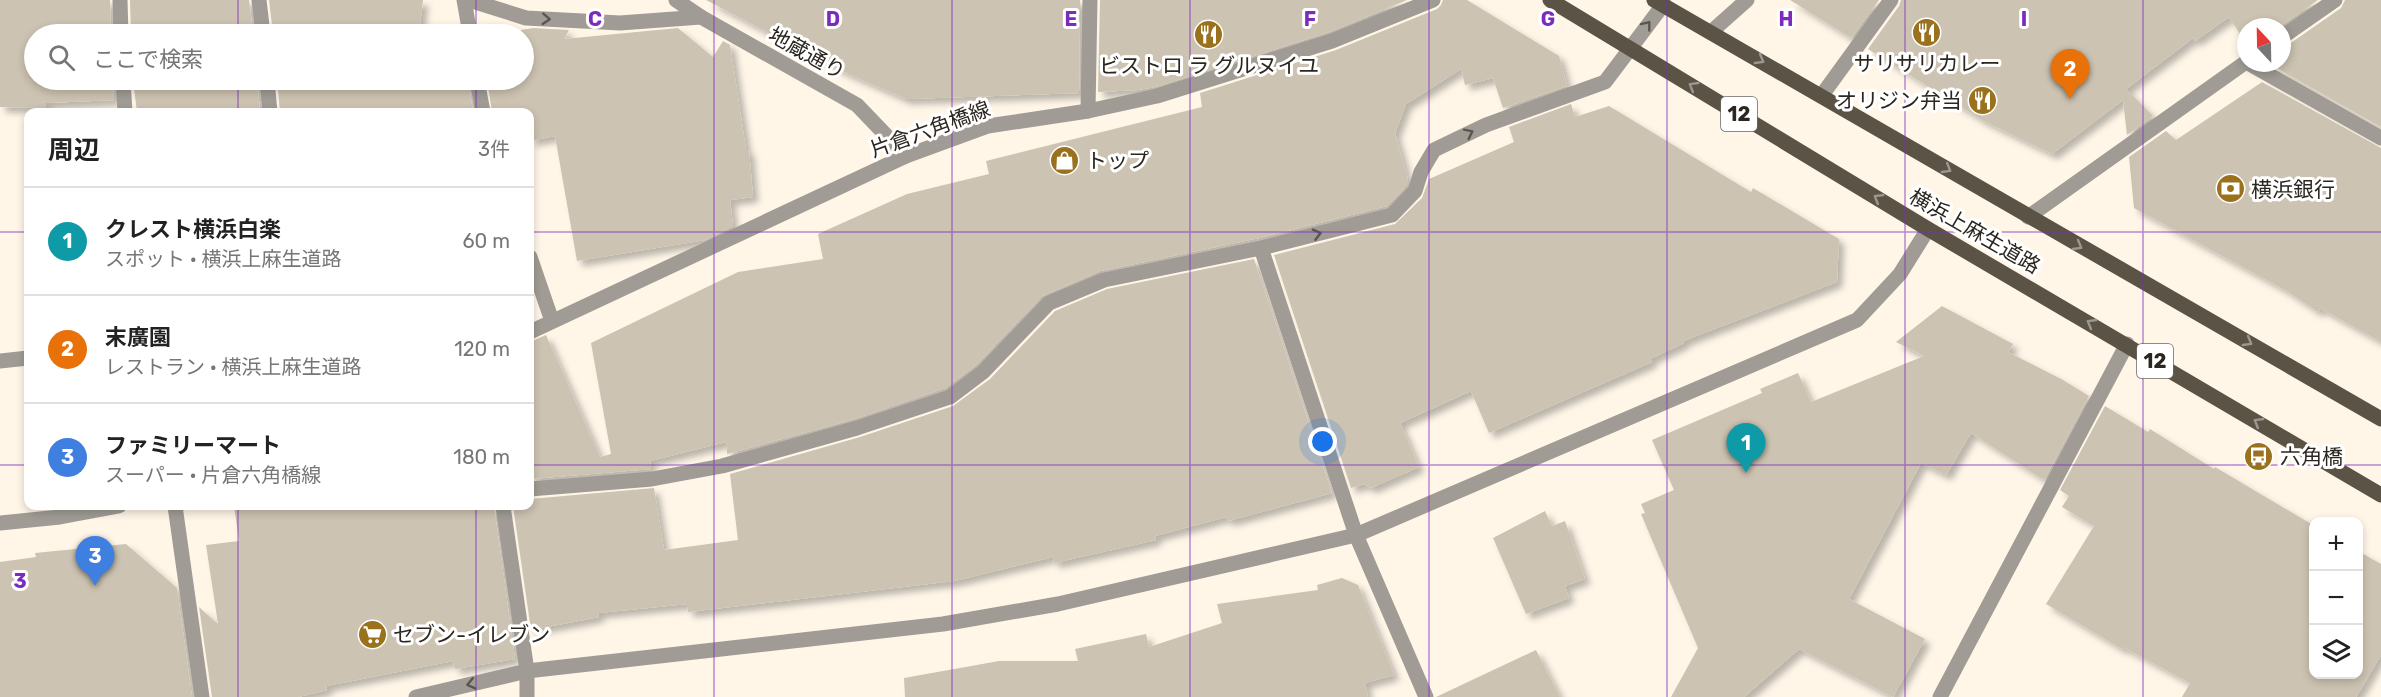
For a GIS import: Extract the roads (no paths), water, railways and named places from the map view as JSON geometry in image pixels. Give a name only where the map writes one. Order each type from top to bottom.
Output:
[{"type":"main road","name":"横浜上麻生道路","points":[[1550,0],[1928,228],[2381,495]]},
{"type":"main road","name":"横浜上麻生道路","points":[[1660,2],[2028,217],[2381,419]]},
{"type":"street","points":[[120,0],[121,24]]},
{"type":"street","points":[[259,0],[262,24]]},
{"type":"street","points":[[464,0],[468,24]]},
{"type":"street","points":[[469,0],[526,18],[620,23],[701,17]]},
{"type":"street","name":"地蔵通り","points":[[676,0],[701,17],[857,105],[906,156]]},
{"type":"street","points":[[1088,111],[1090,0]]},
{"type":"street","name":"片倉六角橋線","points":[[534,330],[906,156],[988,126],[1088,111],[1157,96],[1332,41],[1433,0]]},
{"type":"street","points":[[1711,32],[1747,0]]},
{"type":"street","points":[[1822,95],[1891,0]]},
{"type":"street","points":[[2291,31],[2335,0]]},
{"type":"street","points":[[534,489],[652,479],[722,466],[857,428],[950,397],[983,372],[1049,303],[1104,280],[1261,248],[1392,215],[1415,191],[1421,172],[1434,150],[1486,124],[1605,82],[1660,2]]},
{"type":"street","points":[[2028,217],[2237,70]]},
{"type":"street","points":[[2263,72],[2381,138]]},
{"type":"street","points":[[124,90],[125,108]]},
{"type":"street","points":[[268,90],[270,108]]},
{"type":"street","points":[[479,90],[482,108]]},
{"type":"street","points":[[416,697],[526,671],[943,624],[1058,604],[1356,535],[1857,320],[1900,274],[1928,228]]},
{"type":"street","points":[[1261,248],[1356,535],[1426,697]]},
{"type":"street","points":[[534,269],[552,321]]},
{"type":"street","points":[[1940,697],[2127,344]]},
{"type":"street","points":[[0,361],[24,358]]},
{"type":"street","points":[[0,522],[95,510]]},
{"type":"street","points":[[177,510],[202,697]]},
{"type":"street","points":[[504,510],[526,671],[527,697]]},
{"type":"place","name":"サリサリカレー","points":[[1927,32]]},
{"type":"place","name":"ビストロ ラ グルヌイユ","points":[[1209,34]]},
{"type":"place","name":"末廣園","points":[[2070,99]]},
{"type":"place","name":"オリジン弁当","points":[[1983,100]]},
{"type":"place","name":"トップ","points":[[1065,160]]},
{"type":"place","name":"横浜銀行","points":[[2230,189]]},
{"type":"place","name":"六角橋","points":[[2259,456]]},
{"type":"place","name":"クレスト横浜白楽","points":[[1746,473]]},
{"type":"place","name":"ファミリーマート","points":[[95,586]]},
{"type":"place","name":"セブン-イレブン","points":[[372,634]]}]
